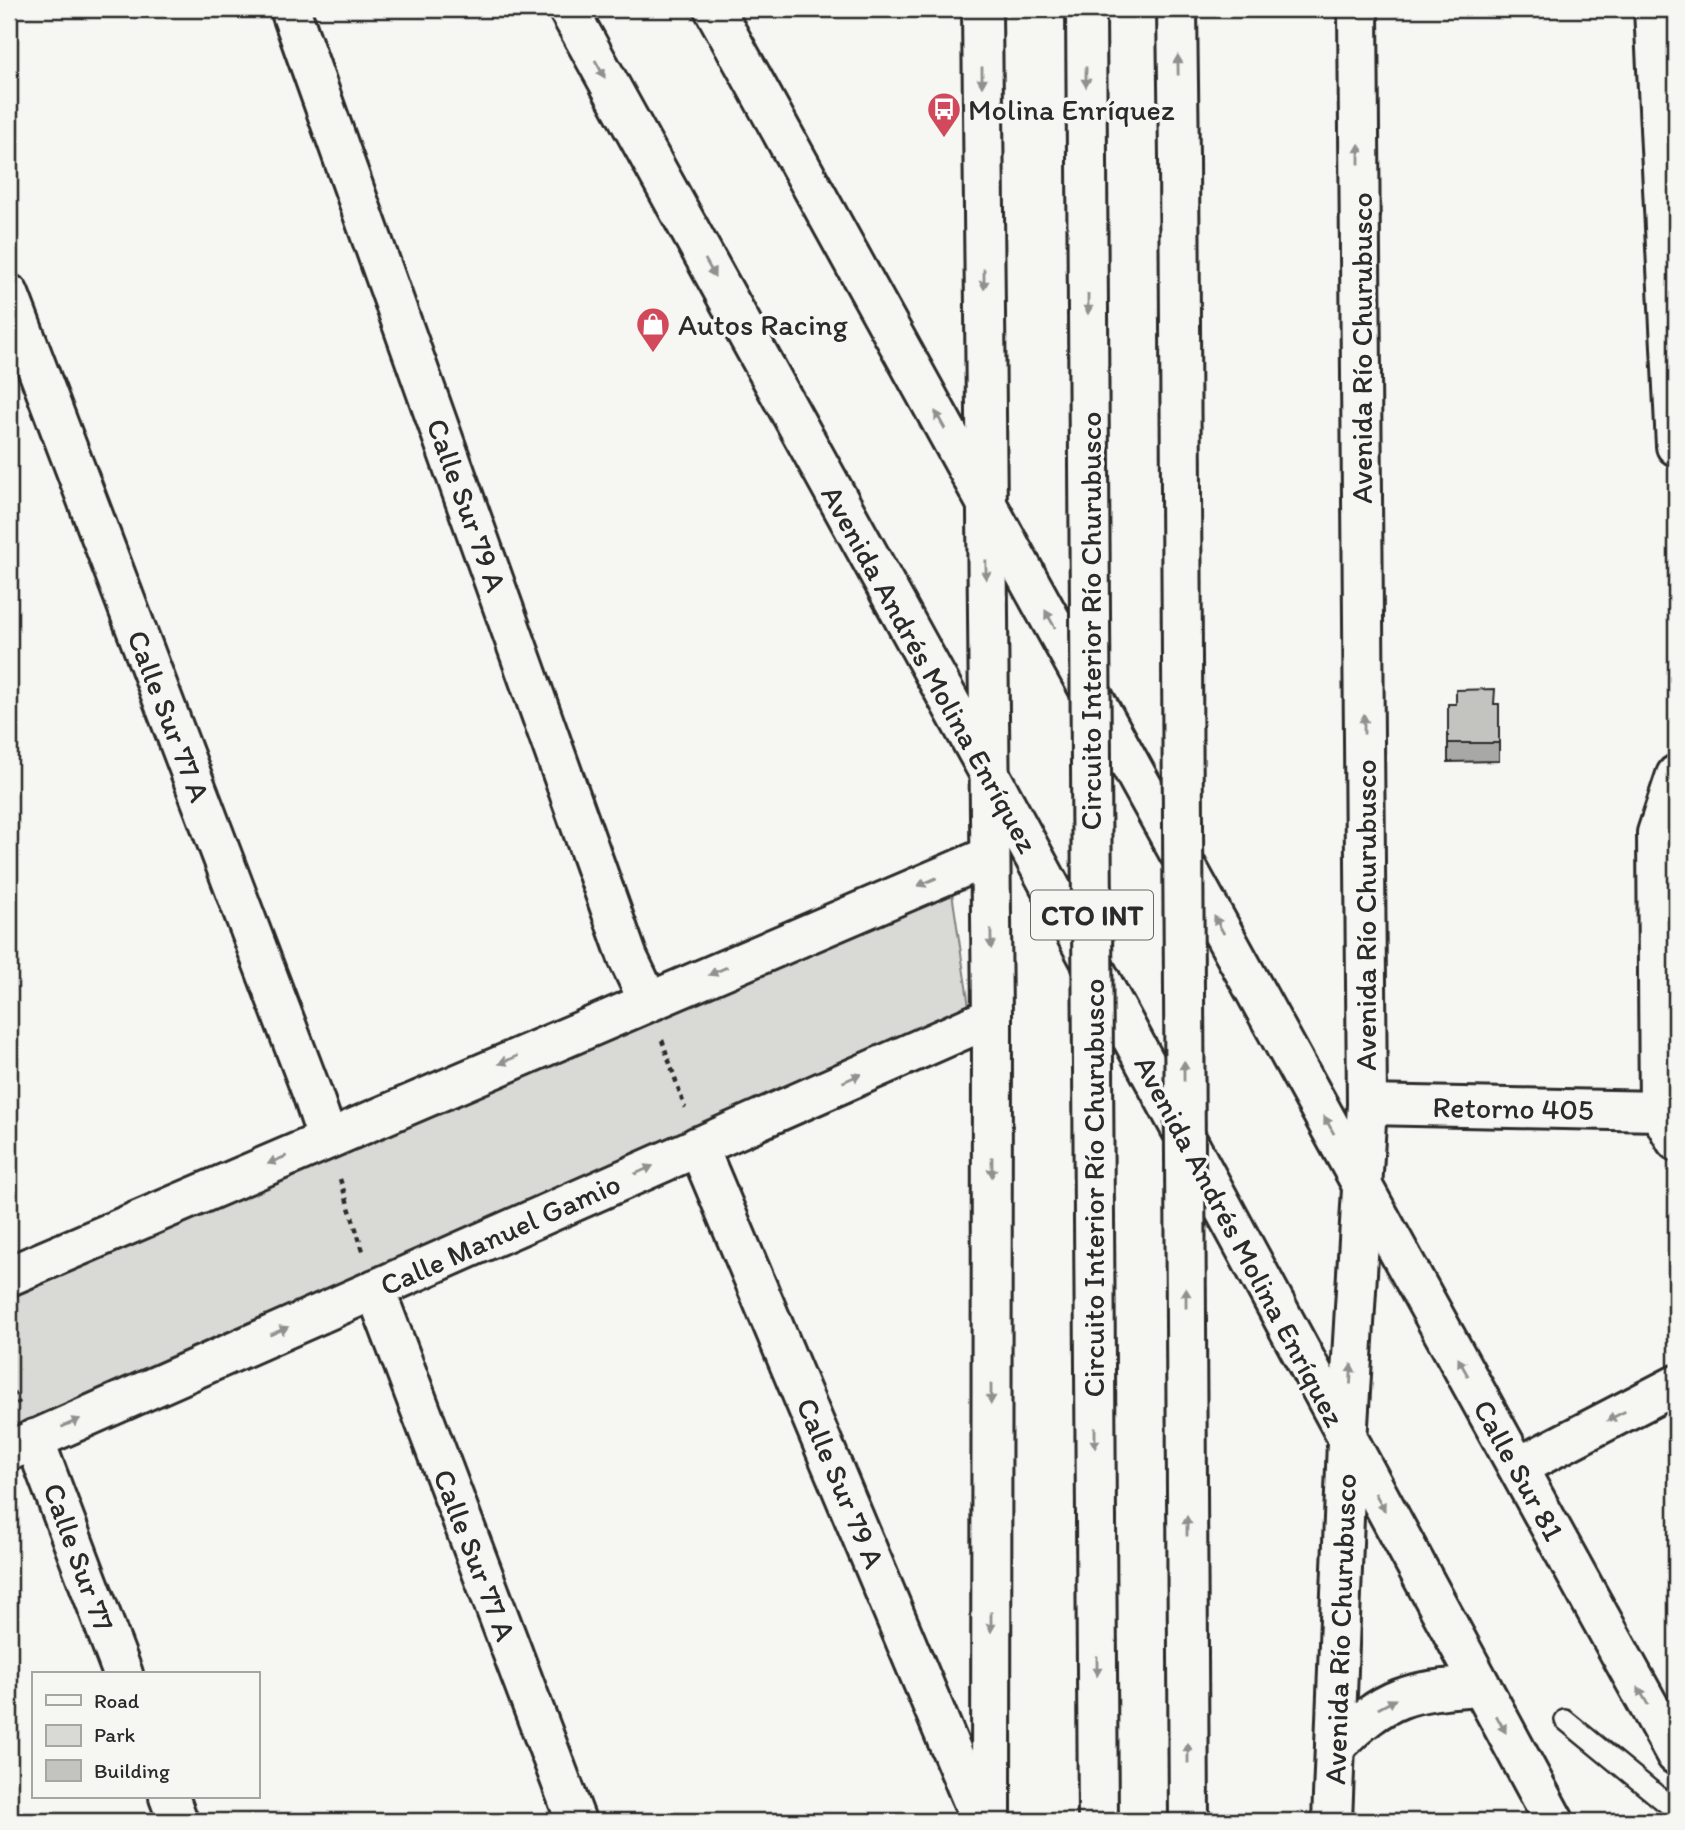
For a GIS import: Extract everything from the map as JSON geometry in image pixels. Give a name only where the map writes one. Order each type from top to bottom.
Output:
[{"type":"main road","name":"Calle Sur 79 A","points":[[290,9],[624,946],[648,1000]]},
{"type":"main road","name":"Avenida Andrés Molina Enríquez","points":[[568,9],[989,773],[1348,1442]]},
{"type":"main road","points":[[714,9],[1362,1184]]},
{"type":"main road","name":"CTO INT","points":[[982,9],[992,1017],[991,1821]]},
{"type":"main road","name":"Circuito Interior Río Churubusco","points":[[1086,9],[1098,1821]]},
{"type":"main road","name":"CTO INT","points":[[1177,9],[1189,1821]]},
{"type":"main road","name":"Avenida Río Churubusco","points":[[1332,1821],[1348,1442],[1367,1105],[1358,9]]},
{"type":"main road","points":[[1654,9],[1676,446]]},
{"type":"main road","name":"Calle Sur 77 A","points":[[9,294],[327,1138]]},
{"type":"main road","name":"Retorno 405","points":[[1367,1105],[1667,1126],[1657,833],[1676,775]]},
{"type":"main road","points":[[9,1276],[648,1000],[990,856]]},
{"type":"main road","name":"Calle Manuel Gamio","points":[[22,1445],[992,1017]]},
{"type":"main road","name":"Calle Sur 79 A","points":[[698,1146],[982,1821]]},
{"type":"main road","name":"Calle Sur 81","points":[[1362,1184],[1676,1755]]},
{"type":"main road","name":"Calle Sur 77 A","points":[[375,1289],[576,1821]]},
{"type":"main road","points":[[1518,1467],[1676,1385]]},
{"type":"main road","points":[[1348,1442],[1554,1821]]},
{"type":"main road","name":"Calle Sur 77","points":[[22,1445],[122,1672]]},
{"type":"main road","points":[[1335,1748],[1367,1715],[1397,1698],[1435,1689],[1480,1686]]},
{"type":"main road","points":[[169,1798],[178,1821]]},
{"type":"lane","points":[[1565,1720],[1676,1811]]},
{"type":"path","points":[[648,1000],[698,1146]]},
{"type":"path","points":[[327,1138],[375,1289]]},
{"type":"green space","points":[[951,886],[971,1020],[9,1435],[9,1299]]},
{"type":"building","points":[[1495,689],[1494,704],[1499,704],[1499,743],[1448,743],[1448,704],[1456,704],[1456,690]]},
{"type":"place","name":"Molina Enríquez","points":[[944,139]]},
{"type":"place","name":"Autos Racing","points":[[653,354]]}]
